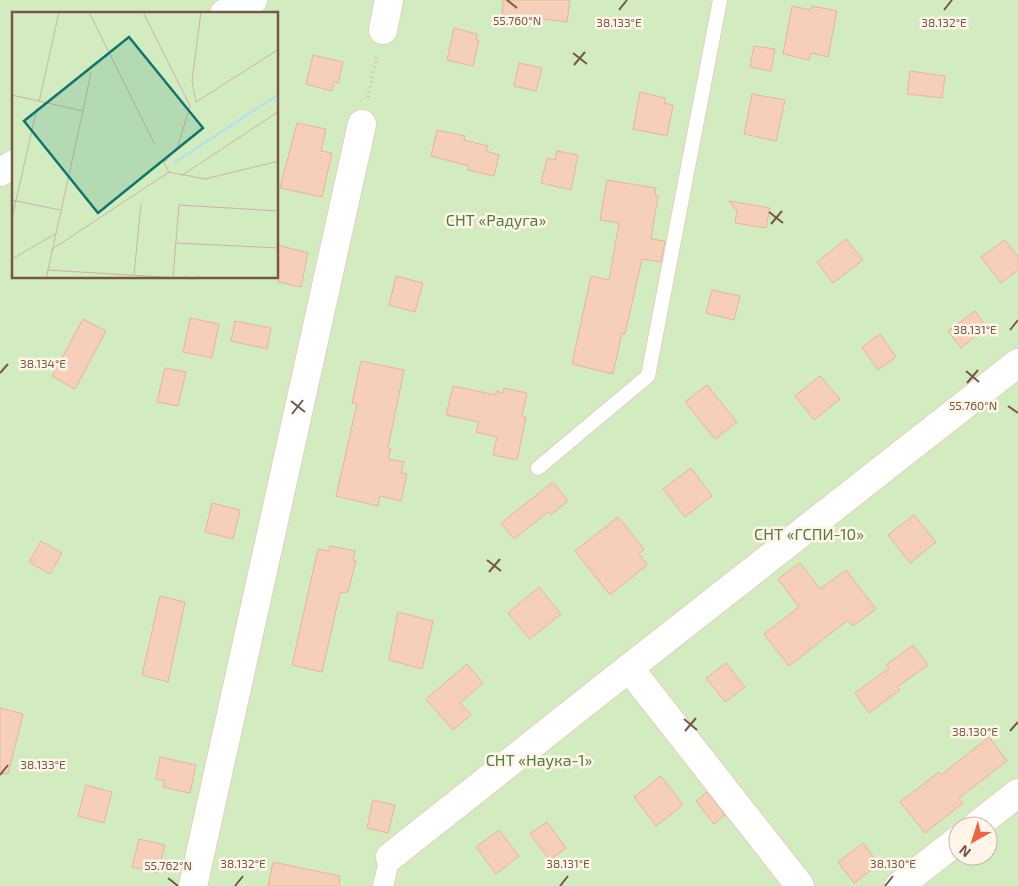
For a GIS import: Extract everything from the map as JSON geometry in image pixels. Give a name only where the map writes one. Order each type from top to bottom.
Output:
[{"type":"street","points":[[226,12],[231,8],[253,0]]},
{"type":"street","points":[[383,30],[389,0]]},
{"type":"street","points":[[193,886],[362,124]]},
{"type":"street","points":[[0,172],[12,165]]},
{"type":"street","points":[[383,886],[390,857],[1018,363]]},
{"type":"street","points":[[629,668],[800,886]]},
{"type":"street","points":[[989,816],[1018,793]]},
{"type":"street","points":[[899,886],[948,848]]},
{"type":"lane","points":[[538,468],[648,376],[720,0]]},
{"type":"path","points":[[362,124],[383,30]]},
{"type":"green space","points":[[0,0],[1018,0],[1018,886],[0,886]]},
{"type":"building","points":[[503,0],[570,0],[567,22],[502,14]]},
{"type":"building","points":[[792,6],[811,10],[812,6],[837,11],[828,57],[811,53],[809,60],[783,54]]},
{"type":"building","points":[[454,28],[477,34],[476,40],[479,40],[473,66],[447,60]]},
{"type":"building","points":[[754,46],[775,49],[771,71],[750,67]]},
{"type":"building","points":[[313,55],[343,62],[338,83],[334,82],[332,91],[306,84]]},
{"type":"building","points":[[519,63],[542,68],[536,91],[514,86]]},
{"type":"building","points":[[910,71],[945,76],[942,98],[907,94]]},
{"type":"building","points":[[640,92],[665,98],[664,103],[673,105],[667,136],[633,129]]},
{"type":"building","points":[[752,94],[785,100],[776,141],[744,134]]},
{"type":"building","points":[[297,123],[326,129],[321,151],[332,153],[322,197],[280,188]]},
{"type":"building","points":[[437,130],[465,136],[464,140],[488,146],[486,151],[499,155],[494,176],[468,170],[469,166],[431,156]]},
{"type":"building","points":[[557,151],[578,155],[571,190],[541,183],[547,158],[555,160]]},
{"type":"building","points":[[607,180],[656,188],[655,195],[658,196],[651,239],[665,241],[661,262],[642,259],[625,334],[622,333],[613,374],[572,364],[591,276],[609,280],[619,223],[600,220]]},
{"type":"building","points":[[729,201],[770,208],[766,228],[735,223],[737,211]]},
{"type":"building","points":[[846,239],[863,260],[833,283],[817,262]]},
{"type":"building","points":[[1005,240],[1018,257],[1018,270],[1001,283],[981,257]]},
{"type":"building","points":[[279,245],[308,253],[301,287],[278,282]]},
{"type":"building","points":[[396,276],[423,283],[415,312],[389,305]]},
{"type":"building","points":[[712,290],[740,296],[734,320],[706,313]]},
{"type":"building","points":[[975,311],[987,327],[961,348],[948,331]]},
{"type":"building","points":[[190,318],[219,324],[212,358],[183,352]]},
{"type":"building","points":[[83,319],[106,331],[75,389],[52,376]]},
{"type":"building","points":[[235,321],[271,328],[267,349],[231,341]]},
{"type":"building","points":[[880,334],[896,357],[878,370],[862,347]]},
{"type":"building","points":[[361,361],[404,370],[388,448],[391,449],[388,459],[404,462],[401,473],[407,474],[401,501],[380,496],[378,506],[336,496],[357,404],[352,403]]},
{"type":"building","points":[[165,368],[186,372],[178,406],[157,402]]},
{"type":"building","points":[[820,376],[840,399],[814,420],[795,396]]},
{"type":"building","points":[[707,385],[737,422],[715,439],[685,402]]},
{"type":"building","points":[[453,386],[496,395],[496,391],[503,393],[504,388],[527,393],[522,416],[526,417],[517,460],[493,455],[497,437],[476,432],[479,422],[446,415]]},
{"type":"building","points":[[691,468],[712,496],[685,517],[663,489]]},
{"type":"building","points":[[553,482],[568,501],[551,515],[548,512],[514,539],[501,523]]},
{"type":"building","points":[[212,503],[240,510],[233,539],[205,532]]},
{"type":"building","points":[[914,515],[936,542],[910,563],[888,535]]},
{"type":"building","points":[[618,517],[644,549],[639,554],[647,565],[610,595],[575,551]]},
{"type":"building","points":[[41,541],[62,553],[50,574],[29,562]]},
{"type":"building","points":[[330,546],[355,551],[353,560],[356,561],[348,592],[340,593],[322,672],[292,665],[318,549],[329,551]]},
{"type":"building","points":[[800,563],[820,589],[846,570],[876,609],[853,626],[848,620],[789,666],[764,634],[799,607],[778,579]]},
{"type":"building","points":[[539,587],[561,614],[530,639],[508,613]]},
{"type":"building","points":[[160,596],[185,602],[168,682],[142,675]]},
{"type":"building","points":[[398,612],[433,621],[422,669],[389,660]]},
{"type":"building","points":[[913,645],[928,665],[897,687],[900,690],[869,713],[855,693],[889,668],[886,665]]},
{"type":"building","points":[[726,663],[745,687],[725,702],[706,678]]},
{"type":"building","points":[[467,664],[483,683],[460,703],[471,715],[453,730],[426,699]]},
{"type":"building","points":[[0,708],[23,714],[8,774],[0,773]]},
{"type":"building","points":[[989,737],[1007,761],[959,798],[963,803],[925,833],[900,802],[939,772],[941,775]]},
{"type":"building","points":[[160,757],[196,765],[190,793],[163,787],[165,781],[156,779]]},
{"type":"building","points":[[661,776],[683,805],[656,826],[634,797]]},
{"type":"building","points":[[86,785],[112,792],[104,823],[78,816]]},
{"type":"building","points":[[707,792],[725,815],[714,824],[696,801]]},
{"type":"building","points":[[373,800],[395,805],[388,833],[367,828]]},
{"type":"building","points":[[547,822],[566,848],[550,860],[530,834]]},
{"type":"building","points":[[499,830],[519,856],[496,874],[476,847]]},
{"type":"building","points":[[139,839],[165,845],[158,873],[132,867]]},
{"type":"building","points":[[863,843],[879,864],[854,883],[838,862]]},
{"type":"building","points":[[273,862],[340,876],[339,886],[268,886]]},
{"type":"park label","name":"СНТ «Радуга»","points":[[496,219]]},
{"type":"park label","name":"СНТ «ГСПИ-10»","points":[[809,533]]},
{"type":"park label","name":"СНТ «Наука-1»","points":[[539,759]]}]
